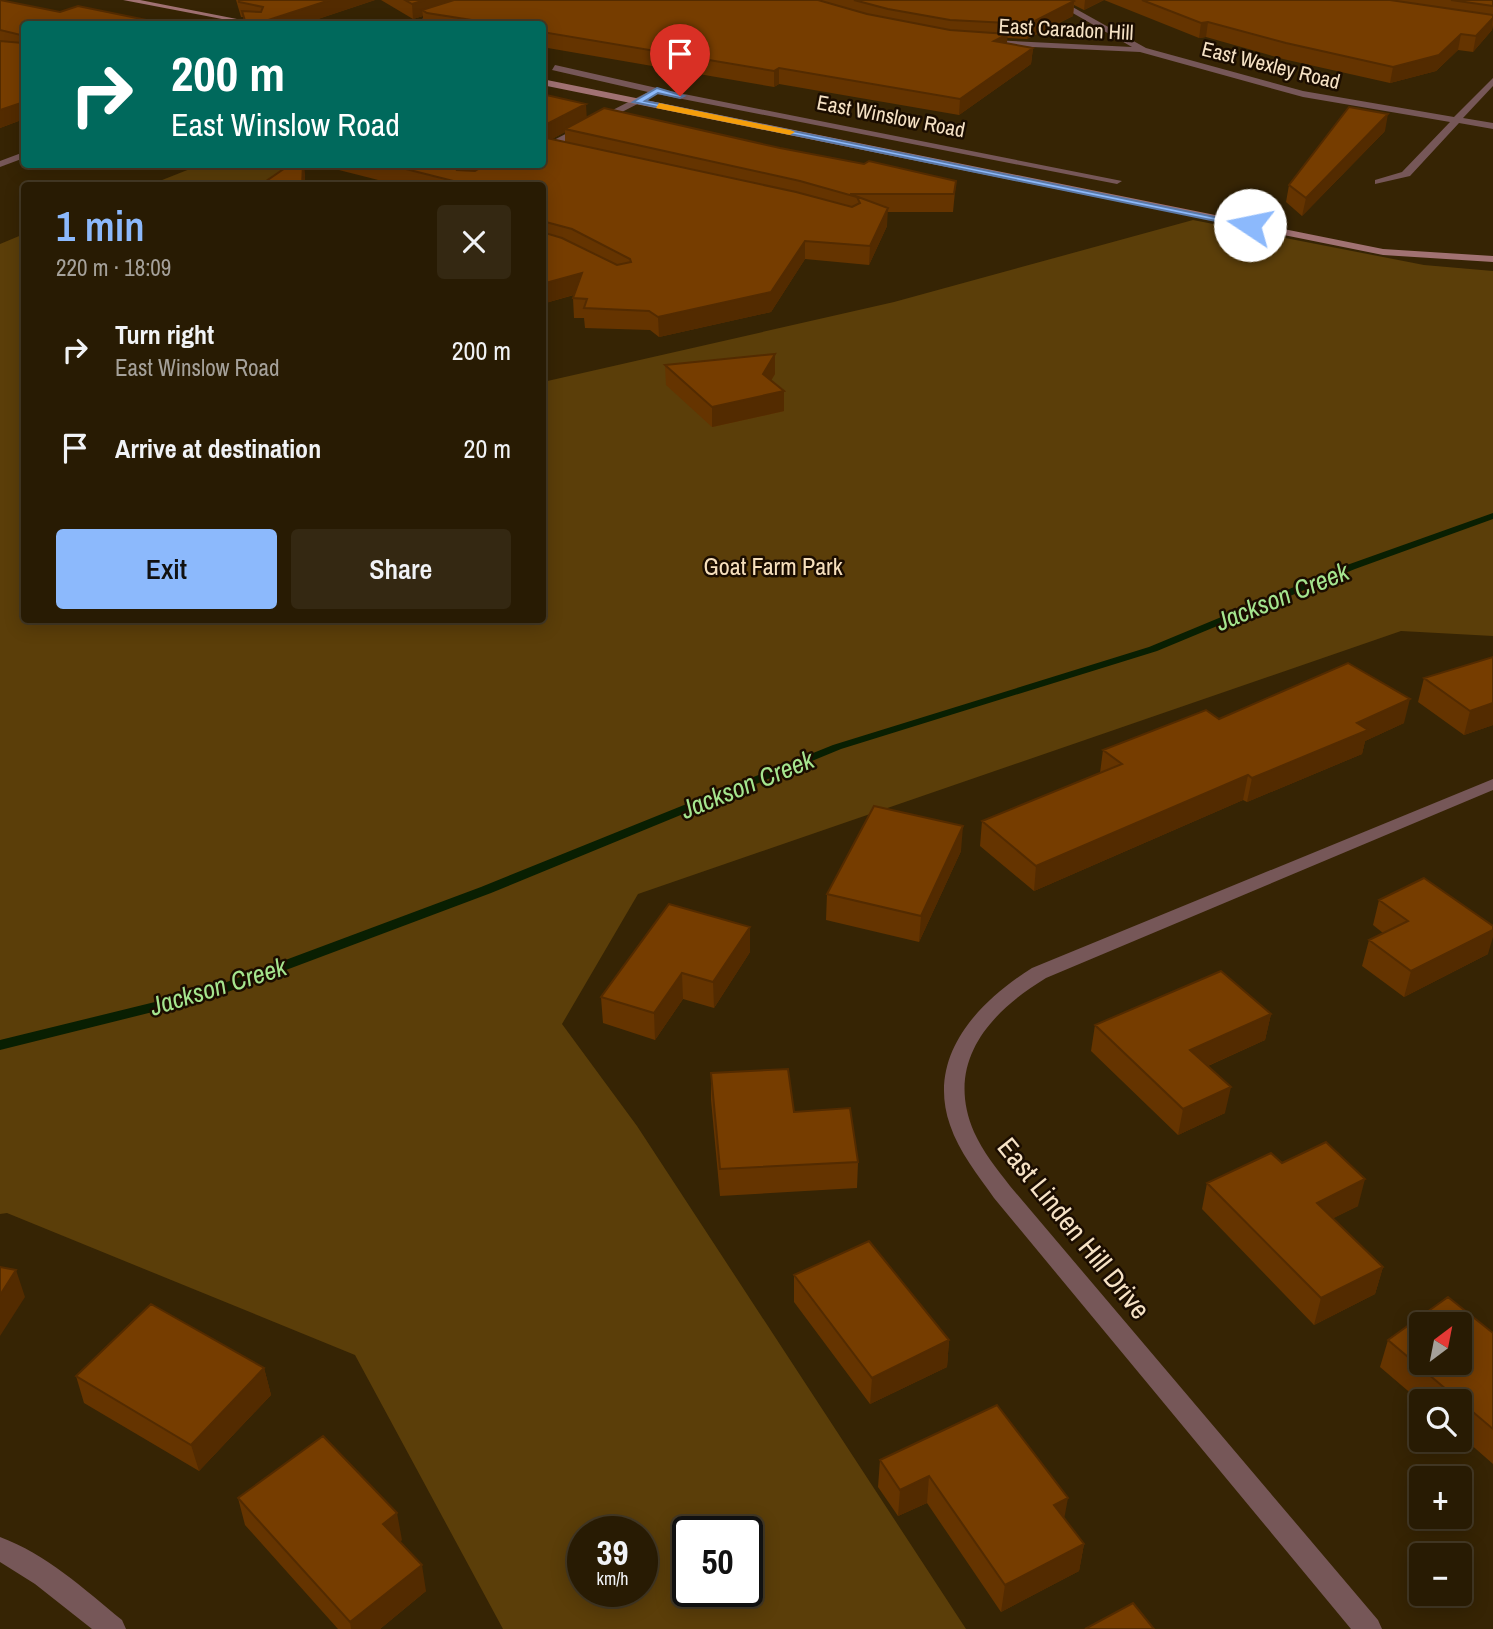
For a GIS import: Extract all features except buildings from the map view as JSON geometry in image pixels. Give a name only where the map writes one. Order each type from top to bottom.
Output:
[{"type":"main road","points":[[127,0],[242,21]]},
{"type":"main road","name":"East Winslow Road","points":[[546,83],[1383,252],[1493,259]]},
{"type":"street","points":[[420,21],[490,0]]},
{"type":"street","name":"East Wexley Road","points":[[1054,0],[1143,50],[1303,94],[1493,126]]},
{"type":"street","name":"East Caradon Hill","points":[[982,43],[1143,50]]},
{"type":"street","name":"East Winslow Road","points":[[555,68],[1117,181]]},
{"type":"street","points":[[1379,183],[1406,174],[1493,81]]},
{"type":"street","points":[[546,147],[657,90]]},
{"type":"street","points":[[546,148],[561,150]]},
{"type":"street","points":[[0,164],[21,156]]},
{"type":"street","name":"East Linden Hill Drive","points":[[1368,1629],[1002,1192],[970,1146],[957,1114],[954,1088],[956,1069],[977,1024],[990,1007],[1011,989],[1039,973],[1493,784]]},
{"type":"street","points":[[0,1549],[16,1556],[62,1587],[112,1629]]},
{"type":"green space","points":[[192,168],[303,168],[280,182],[157,182]]},
{"type":"green space","name":"Goat Farm Park","points":[[1193,220],[1424,265],[1493,271],[1493,636],[1401,631],[638,894],[562,1024],[637,1126],[966,1629],[503,1629],[355,1355],[7,1213],[0,1214],[0,244],[21,235],[21,623],[546,623],[546,381],[894,302]]},
{"type":"waterway","name":"Jackson Creek","points":[[0,1045],[212,993],[486,890],[837,747],[1153,649],[1351,567],[1493,516]]},
{"type":"slow traffic","points":[[659,106],[790,132]]},
{"type":"route","points":[[680,96],[657,90],[638,102],[1250,225]]}]
